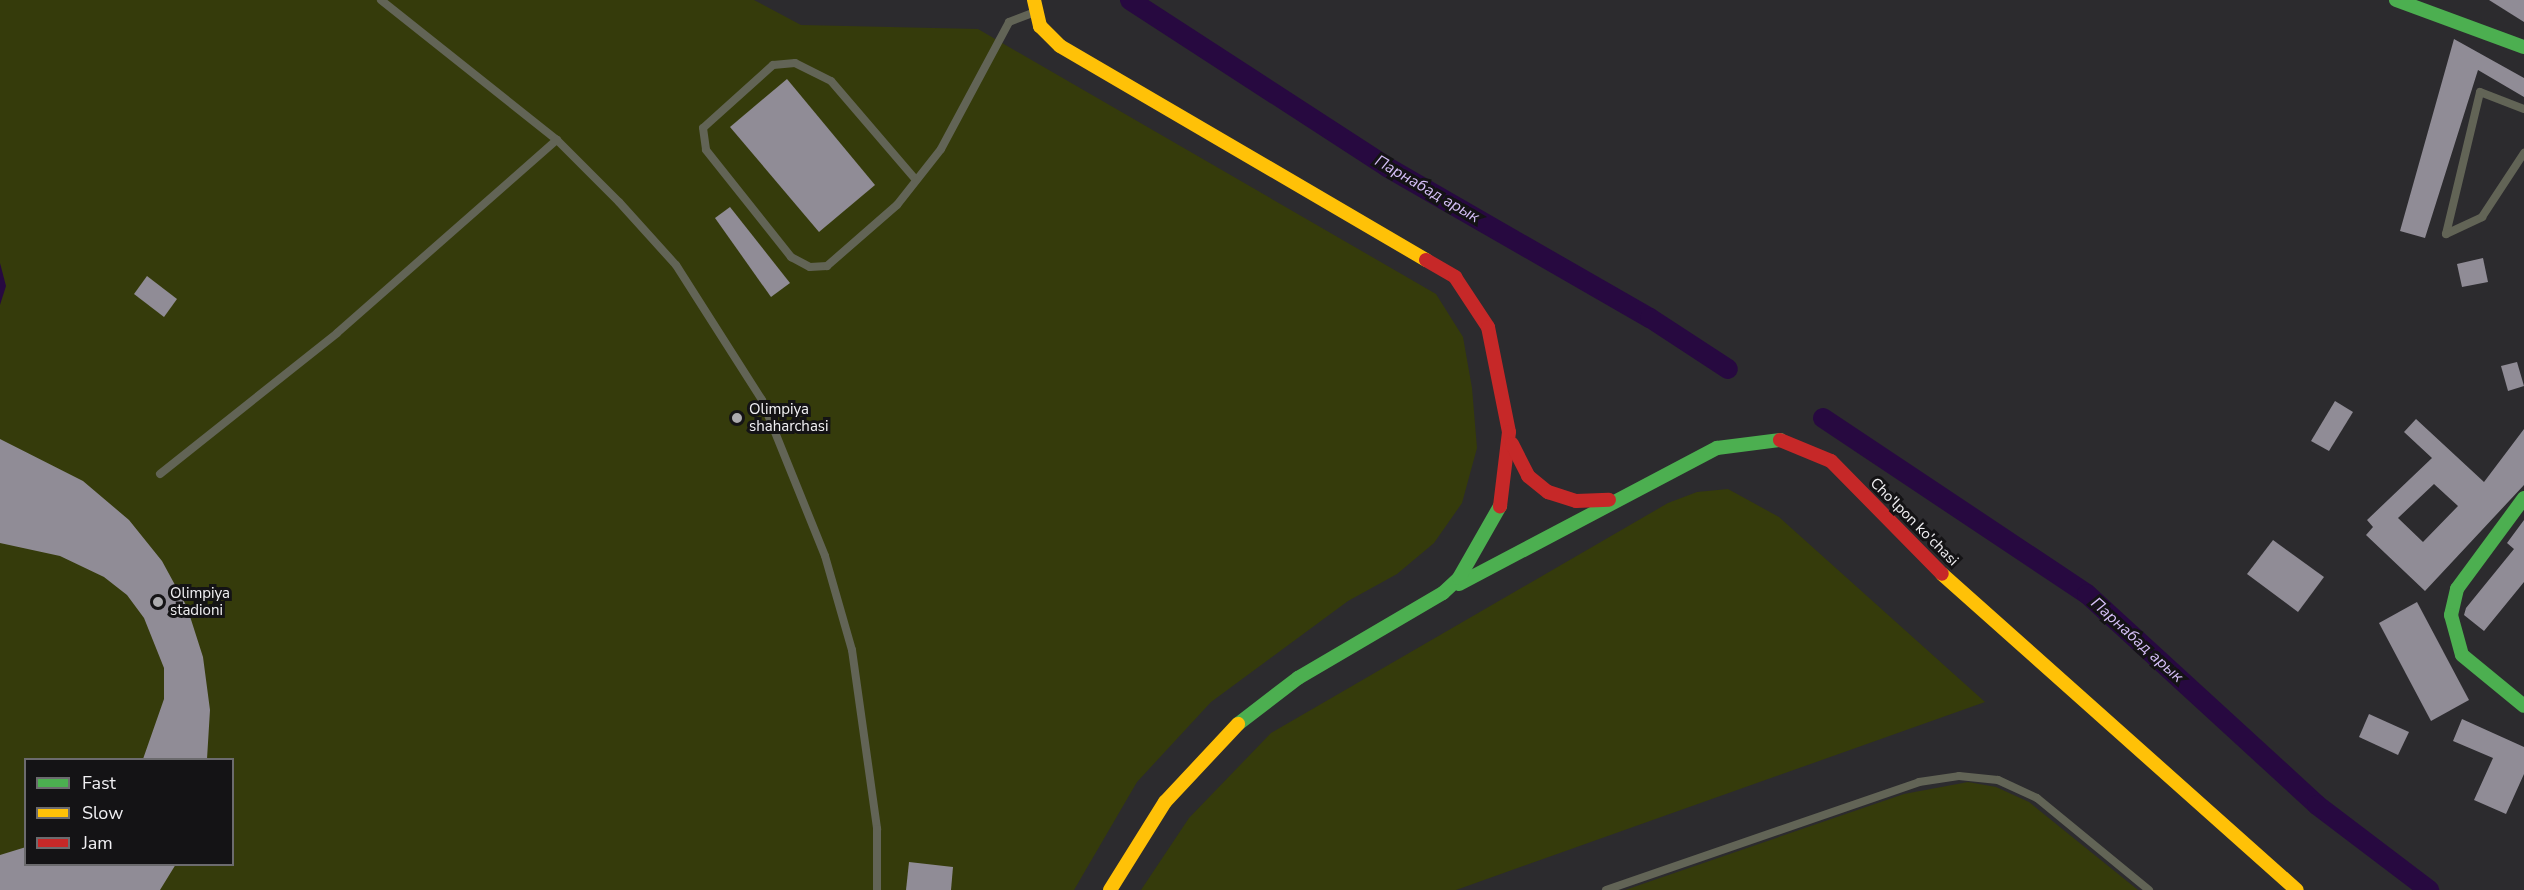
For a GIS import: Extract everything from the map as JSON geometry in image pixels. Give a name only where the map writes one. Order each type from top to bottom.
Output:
[{"type":"main road","points":[[2396,0],[2524,47]]},
{"type":"main road","points":[[1035,6],[1060,46],[1455,277],[1488,327],[1509,432],[1523,469],[1541,488],[1576,501],[1620,498]]},
{"type":"main road","points":[[1110,890],[1165,802],[1227,733],[1298,678],[1443,593],[1474,560],[1495,521],[1507,478],[1509,432]]},
{"type":"main road","name":"Cho'lpon ko'chasi","points":[[1443,593],[1620,498],[1734,443],[1785,440],[1821,454],[1917,551],[2297,890]]},
{"type":"main road","points":[[2524,498],[2457,589],[2451,615],[2462,655],[2524,706]]},
{"type":"lane","points":[[381,0],[557,140],[676,265],[762,400],[795,477],[852,650],[877,829],[877,890]]},
{"type":"lane","points":[[916,180],[831,81],[795,63],[773,65],[703,128],[706,150],[803,266],[827,266],[897,205],[941,149],[1009,22],[1035,6]]},
{"type":"lane","points":[[2524,109],[2480,93],[2446,234],[2482,217],[2524,153]]},
{"type":"lane","points":[[160,474],[337,333],[557,140]]},
{"type":"lane","points":[[1606,890],[1919,782],[1959,776],[1998,780],[2037,798],[2149,890]]},
{"type":"green space","name":"Olimpiya shaharchasi","points":[[0,0],[754,0],[801,25],[978,29],[1436,294],[1463,337],[1472,388],[1477,448],[1462,503],[1434,543],[1397,574],[1348,601],[1211,702],[1137,782],[1074,890],[0,890]]},
{"type":"green space","points":[[1728,489],[1779,517],[1985,702],[1456,890],[1141,890],[1189,818],[1271,733],[1668,503],[1697,492]]},
{"type":"green space","points":[[1968,782],[1996,787],[2029,802],[2138,890],[1625,890],[1904,794]]},
{"type":"shaded area","points":[[0,263],[6,286],[0,305]]},
{"type":"building","points":[[2489,0],[2524,0],[2524,22]]},
{"type":"building","points":[[2454,39],[2524,78],[2524,97],[2478,70],[2425,238],[2400,231]]},
{"type":"building","points":[[787,79],[875,185],[819,232],[730,127]]},
{"type":"building","points":[[730,207],[790,283],[771,297],[715,218]]},
{"type":"building","points":[[2483,258],[2488,282],[2462,287],[2457,264]]},
{"type":"building","points":[[147,276],[177,299],[164,317],[134,294]]},
{"type":"building","points":[[2517,362],[2524,386],[2508,391],[2501,366]]},
{"type":"building","points":[[2335,401],[2353,412],[2329,451],[2311,441]]},
{"type":"building","points":[[2416,419],[2484,482],[2524,429],[2524,485],[2425,591],[2366,535],[2373,527],[2367,520],[2432,458],[2404,432]],"holes":[[[2434,484],[2458,506],[2423,542],[2398,518]]]},
{"type":"building","name":"Olimpiya stadioni","points":[[0,439],[83,481],[129,520],[162,561],[187,607],[203,657],[210,710],[207,758],[143,758],[164,699],[164,668],[144,618],[127,595],[104,577],[60,556],[0,543]]},
{"type":"building","points":[[2524,520],[2524,582],[2484,631],[2464,615],[2466,608],[2514,549],[2507,543]]},
{"type":"building","points":[[2273,540],[2324,577],[2298,612],[2247,574]]},
{"type":"building","points":[[2417,602],[2469,700],[2431,721],[2379,623]]},
{"type":"building","points":[[2369,714],[2409,732],[2398,755],[2359,737]]},
{"type":"building","points":[[2462,719],[2524,747],[2524,774],[2506,814],[2474,800],[2493,758],[2453,741]]},
{"type":"building","points":[[24,848],[24,866],[175,866],[160,890],[0,890],[0,855]]},
{"type":"building","points":[[909,862],[953,867],[951,890],[906,890]]},
{"type":"waterway","name":"Парнабад арык","points":[[1130,0],[1387,167],[1650,318],[1728,369]]},
{"type":"waterway","name":"Парнабад арык","points":[[1823,418],[2087,594],[2317,805],[2429,890]]},
{"type":"traffic: fast","points":[[2396,0],[2524,47]]},
{"type":"traffic: fast","points":[[1459,584],[1717,448],[1780,440]]},
{"type":"traffic: fast","points":[[2524,498],[2457,589],[2451,615],[2462,655],[2524,706]]},
{"type":"traffic: fast","points":[[1238,724],[1298,678],[1443,593],[1459,578],[1500,506]]},
{"type":"traffic: slow","points":[[1034,0],[1040,26],[1060,46],[1426,260]]},
{"type":"traffic: slow","points":[[1942,574],[2297,890]]},
{"type":"traffic: slow","points":[[1110,890],[1165,802],[1238,724]]},
{"type":"traffic: jam","points":[[1426,260],[1455,277],[1488,327],[1509,432],[1500,506]]},
{"type":"traffic: jam","points":[[1780,440],[1831,461],[1942,574]]},
{"type":"traffic: jam","points":[[1512,444],[1528,476],[1548,492],[1576,501],[1609,500]]},
{"type":"place","name":"Olimpiya shaharchasi","points":[[737,418]]},
{"type":"place","name":"Olimpiya stadioni","points":[[158,602]]}]
